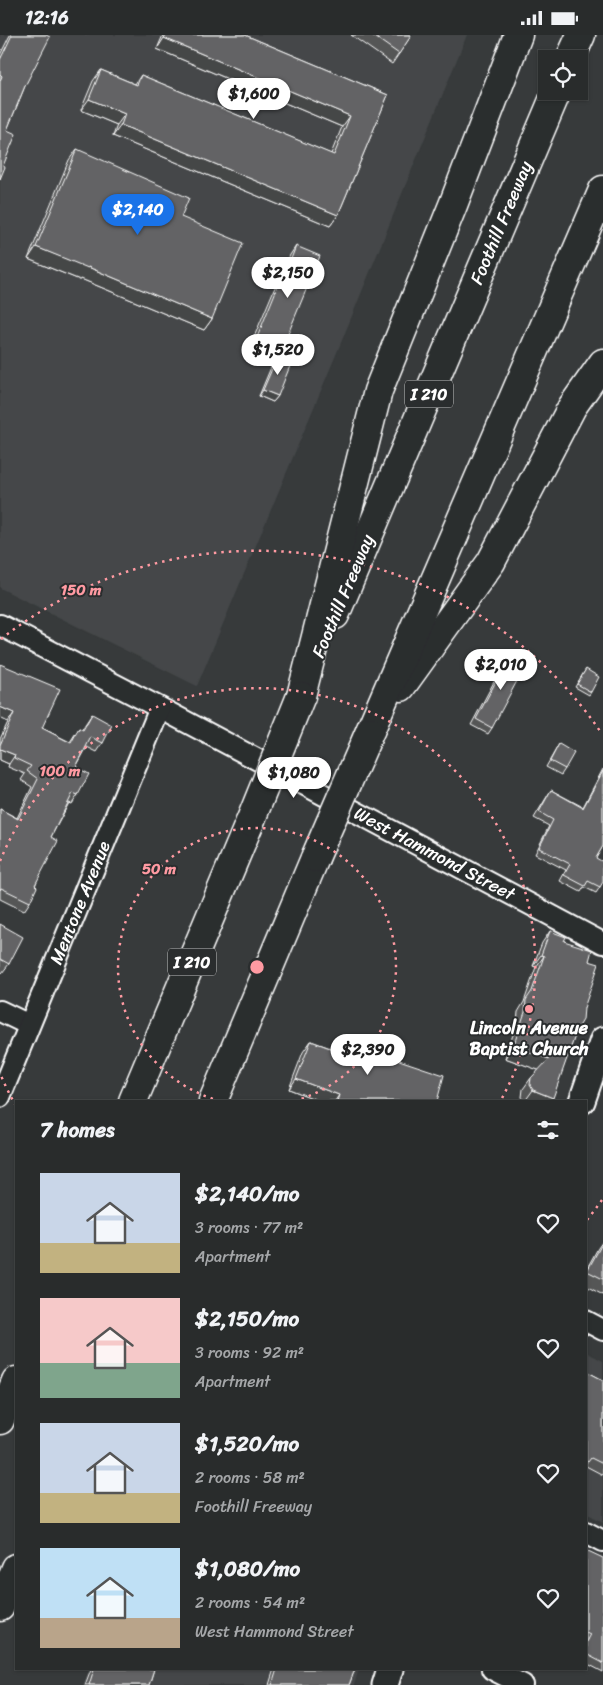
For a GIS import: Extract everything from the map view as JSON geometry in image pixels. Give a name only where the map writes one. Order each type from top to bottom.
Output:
[{"type":"highway","points":[[301,696],[378,391],[453,205],[518,35]]},
{"type":"highway","points":[[574,50],[580,35]]},
{"type":"highway","name":"Foothill Freeway","points":[[133,1100],[301,696],[553,100]]},
{"type":"highway","points":[[213,1100],[315,858],[603,190]]},
{"type":"highway","points":[[370,731],[491,562],[572,407],[603,363]]},
{"type":"highway","points":[[0,1420],[15,1383]]},
{"type":"highway","points":[[0,1607],[15,1570]]},
{"type":"main road","points":[[582,1100],[603,1041]]},
{"type":"main road","points":[[385,1685],[390,1670]]},
{"type":"street","name":"West Hammond Street","points":[[0,625],[603,943]]},
{"type":"street","name":"Mentone Avenue","points":[[0,1097],[160,708]]},
{"type":"street","points":[[0,1011],[29,1025]]},
{"type":"street","points":[[587,1322],[603,1330]]},
{"type":"street","points":[[587,1533],[603,1541]]},
{"type":"street","points":[[494,1670],[523,1685]]},
{"type":"shaded area","points":[[0,35],[467,35],[338,350],[197,686],[0,588]]},
{"type":"shaded area","points":[[587,1353],[603,1361],[603,1522],[587,1514]]},
{"type":"shaded area","points":[[89,1670],[359,1670],[354,1685],[83,1685]]},
{"type":"building","points":[[12,35],[46,35],[50,37],[25,86],[7,130],[16,134],[3,166],[5,167],[0,179],[0,81],[2,76],[0,74],[0,60]]},
{"type":"building","points":[[166,35],[245,35],[388,95],[338,215],[121,125],[125,114],[89,99],[101,70],[137,85],[141,75],[334,155],[350,116],[164,38]]},
{"type":"building","points":[[372,35],[410,35],[411,36],[399,54]]},
{"type":"building","points":[[77,149],[189,198],[181,217],[243,243],[212,319],[36,247]]},
{"type":"building","points":[[296,246],[320,256],[281,351],[256,340]]},
{"type":"building","points":[[278,355],[292,361],[278,396],[263,390]]},
{"type":"building","points":[[510,655],[526,664],[492,728],[476,719]]},
{"type":"building","points":[[0,664],[60,689],[42,728],[71,743],[79,728],[83,730],[92,714],[112,725],[103,743],[91,737],[76,767],[89,774],[78,795],[73,793],[51,837],[58,841],[35,885],[37,887],[30,902],[1,888],[0,890],[0,809],[18,819],[38,779],[27,771],[31,766],[14,758],[15,755],[0,749],[14,713],[0,707]]},
{"type":"building","points":[[586,669],[599,677],[591,692],[577,684]]},
{"type":"building","points":[[559,744],[574,753],[565,769],[550,761]]},
{"type":"building","points":[[603,771],[603,846],[596,858],[603,862],[603,882],[600,887],[588,881],[585,886],[564,875],[570,864],[539,848],[553,820],[539,812],[551,790],[583,808]]},
{"type":"building","points":[[0,924],[23,937],[9,964],[0,959]]},
{"type":"building","points":[[550,931],[566,937],[564,941],[592,950],[589,961],[599,964],[584,1008],[583,1020],[577,1030],[553,1098],[533,1090],[530,1085],[531,1078],[549,1059],[513,1047],[525,1012],[526,1000],[532,991],[544,956],[541,955]]},
{"type":"building","points":[[311,1041],[352,1056],[357,1046],[444,1075],[437,1100],[337,1100],[339,1095],[296,1079]]},
{"type":"building","points":[[603,1242],[603,1279],[587,1271]]},
{"type":"building","points":[[587,1372],[603,1380],[603,1464],[591,1458],[588,1462]]},
{"type":"building","points":[[587,1550],[603,1558],[603,1663],[587,1655],[587,1640],[590,1634],[587,1632]]},
{"type":"building","points":[[94,1670],[154,1670],[149,1685],[89,1685]]},
{"type":"building","points":[[277,1670],[355,1670],[349,1685],[272,1685]]},
{"type":"place","name":"Lincoln Avenue Baptist Church","points":[[529,1009]]}]
